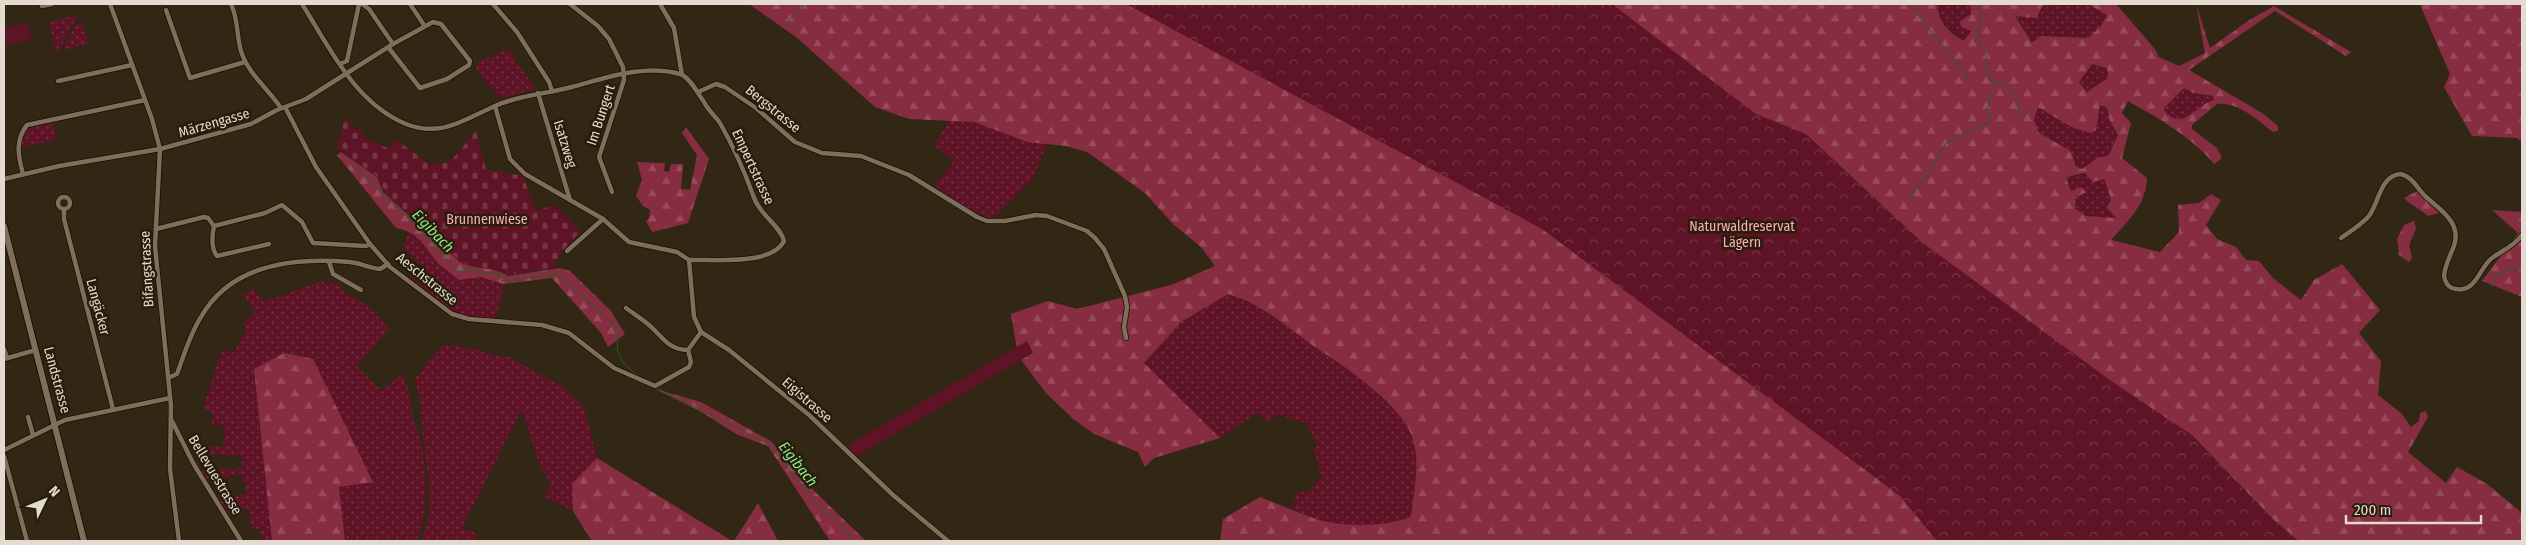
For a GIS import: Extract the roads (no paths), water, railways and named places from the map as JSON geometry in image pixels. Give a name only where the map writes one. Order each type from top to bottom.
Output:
[{"type":"main road","name":"Landstrasse","points":[[4,226],[84,541]]},
{"type":"street","points":[[42,4],[42,6],[52,4]]},
{"type":"street","name":"Bifangstrasse","points":[[110,4],[145,100],[160,149],[156,265],[170,398],[170,469],[180,541]]},
{"type":"street","points":[[166,10],[190,78],[245,62],[240,52],[238,24],[231,4]]},
{"type":"street","points":[[302,4],[340,64],[374,106],[392,117],[417,127],[433,130],[448,128],[495,106],[538,93],[624,73],[654,71],[682,74]]},
{"type":"street","points":[[340,64],[348,60],[360,4],[369,9],[390,45]]},
{"type":"street","points":[[410,4],[424,25]]},
{"type":"street","points":[[493,4],[517,32],[549,82],[552,91]]},
{"type":"street","points":[[570,4],[598,26],[609,39],[621,60],[624,73]]},
{"type":"street","points":[[660,4],[674,28],[682,74],[698,92]]},
{"type":"street","name":"Märzengasse","points":[[4,179],[67,164],[160,149],[251,124],[283,107],[306,99],[390,45],[424,25],[437,21],[470,60],[469,65],[447,78],[420,88],[390,45]]},
{"type":"street","name":"Aeschstrasse","points":[[245,62],[283,107],[316,167],[370,244],[388,264],[452,314],[469,319],[536,324],[569,333],[614,368],[650,385],[659,384],[689,367],[691,362],[688,350],[701,332]]},
{"type":"street","points":[[58,81],[132,65]]},
{"type":"street","name":"Im Bungert","points":[[612,192],[599,157],[624,80],[624,73]]},
{"type":"street","name":"Bergstrasse","points":[[698,92],[716,84],[725,87],[756,108],[795,142],[822,153],[862,156],[909,175],[977,217],[987,221],[1005,221],[1041,215],[1087,232],[1104,249],[1125,296],[1127,307],[1124,327],[1126,338]]},
{"type":"street","name":"Empertstrasse","points":[[689,260],[756,258],[778,249],[784,241],[783,235],[759,210],[746,174],[719,122],[698,92]]},
{"type":"street","name":"Isatzweg","points":[[538,93],[570,200]]},
{"type":"street","points":[[23,174],[18,150],[22,132],[27,125],[145,100]]},
{"type":"street","points":[[495,106],[507,151],[514,165],[535,182],[603,219],[629,242],[677,252],[689,260],[694,317],[701,332]]},
{"type":"street","points":[[2341,238],[2366,219],[2373,209],[2386,181],[2392,176],[2400,174],[2410,179],[2424,196],[2446,213],[2452,223],[2455,241],[2444,276],[2445,281],[2453,288],[2462,290],[2472,285],[2485,266],[2514,246],[2522,235]]},
{"type":"street","points":[[214,226],[259,215],[282,205],[302,222],[313,244],[366,246],[370,244]]},
{"type":"street","name":"Langäcker","points":[[64,210],[64,219],[113,409]]},
{"type":"street","points":[[156,229],[204,217],[208,218],[214,226],[213,246],[217,256],[269,244]]},
{"type":"street","points":[[567,251],[603,219]]},
{"type":"street","points":[[168,378],[176,374],[201,317],[220,291],[250,272],[310,262],[353,262],[380,269],[388,264]]},
{"type":"street","points":[[329,262],[333,274],[362,290]]},
{"type":"street","points":[[626,308],[650,326],[667,345],[678,350],[688,350]]},
{"type":"street","name":"Eigistrasse","points":[[701,332],[729,350],[809,415],[893,495],[948,541]]},
{"type":"street","points":[[4,349],[5,359],[36,350]]},
{"type":"street","points":[[4,450],[55,424],[113,409],[170,398]]},
{"type":"street","points":[[28,416],[33,435]]},
{"type":"street","name":"Bellevuestrasse","points":[[171,419],[193,463],[241,541]]},
{"type":"street","points":[[4,456],[27,541]]},
{"type":"waterway","points":[[784,25],[805,4]]},
{"type":"waterway","points":[[1909,4],[1964,72],[1968,80]]},
{"type":"waterway","points":[[1976,4],[1980,10],[1981,24],[1978,26],[1980,29],[1977,31],[1977,35],[1986,56],[1986,73],[1991,79],[2001,82],[2009,89],[2018,103],[2022,119]]},
{"type":"waterway","points":[[1993,81],[1993,88]]},
{"type":"waterway","points":[[1911,201],[1911,193],[1930,172],[1945,144],[1970,130],[1974,131],[1989,123],[1991,114],[1987,110],[1992,92]]},
{"type":"waterway","name":"Eigibach","points":[[350,163],[424,233],[457,271],[498,273],[502,281],[557,274],[609,319],[618,332],[617,346],[622,361],[637,375]]},
{"type":"waterway","points":[[2492,287],[2496,276],[2511,269],[2522,269]]},
{"type":"waterway","name":"Eigibach","points":[[659,389],[769,444],[821,510],[835,518],[855,541]]},
{"type":"park label","name":"Brunnenwiese","points":[[487,219]]},
{"type":"park label","name":"Naturwaldreservat Lägern","points":[[1742,234]]}]
